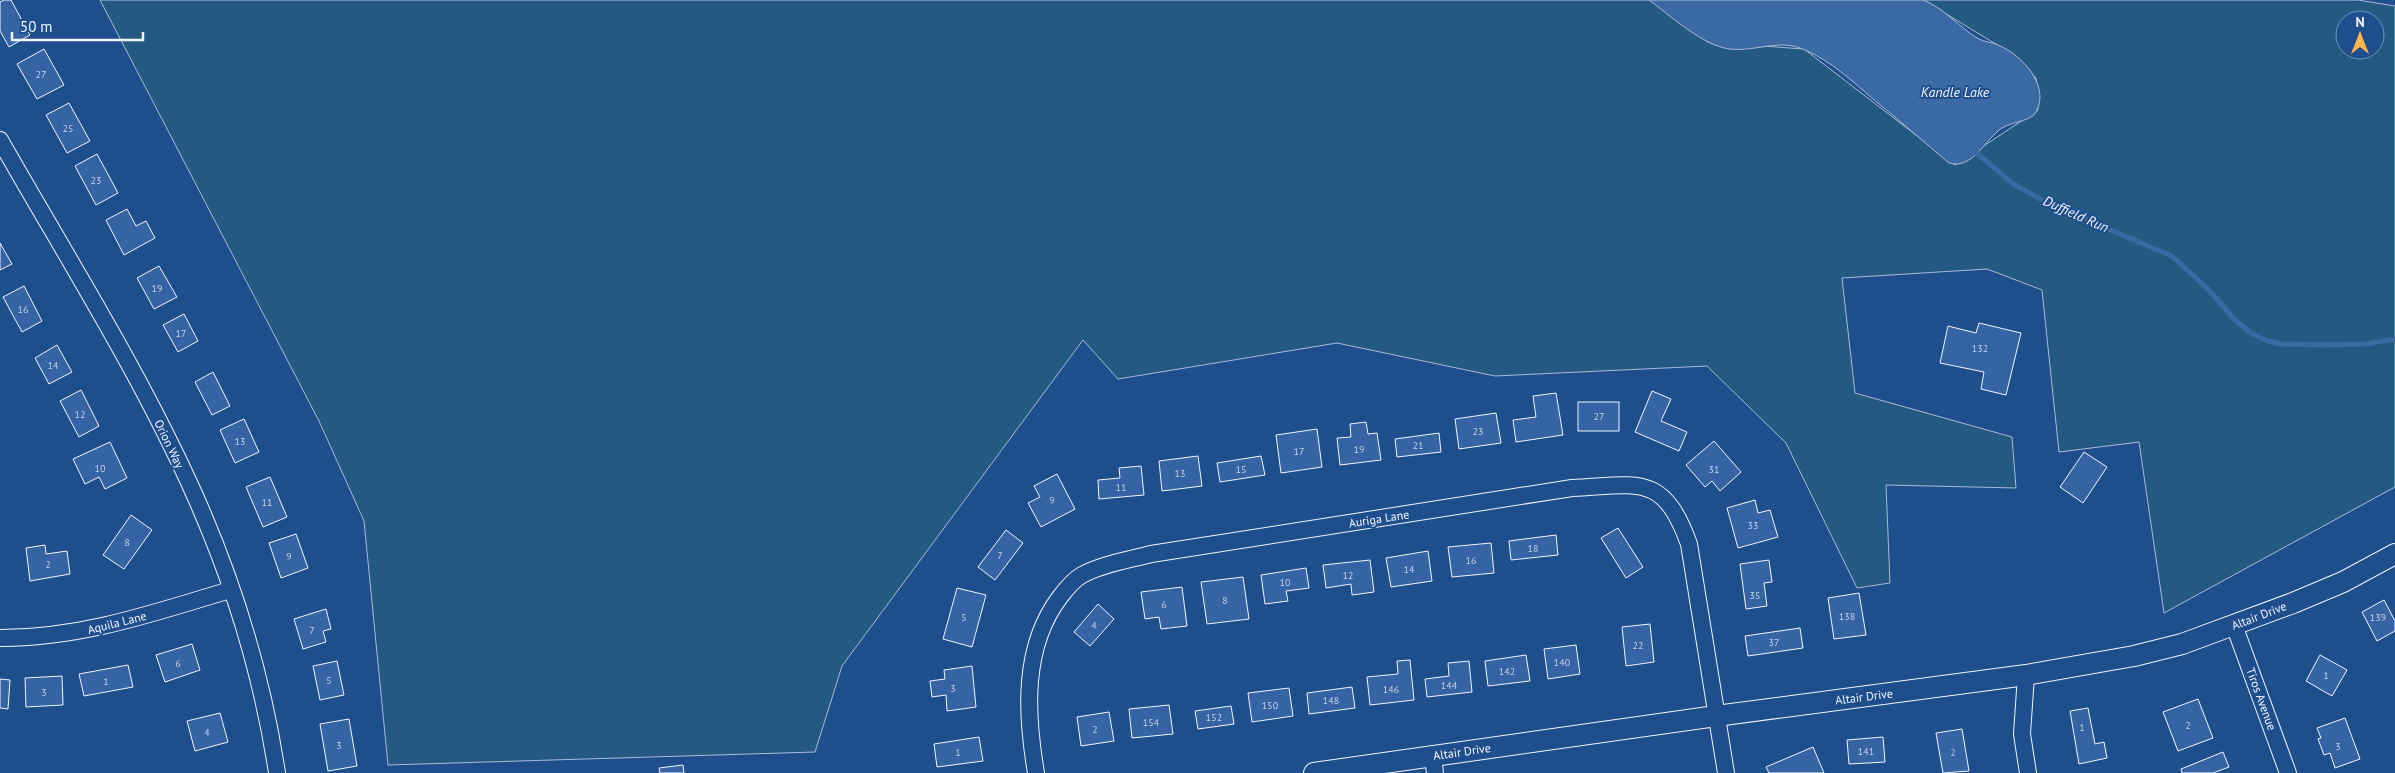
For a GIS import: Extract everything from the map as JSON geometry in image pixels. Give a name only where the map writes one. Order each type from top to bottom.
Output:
[{"type":"street","name":"Orion Way","points":[[0,140],[156,416],[196,499],[247,636],[277,773]]},
{"type":"street","name":"Auriga Lane","points":[[1036,773],[1029,721],[1031,670],[1050,611],[1066,588],[1081,575],[1151,554],[1572,488],[1621,484],[1658,492],[1672,507],[1689,544],[1726,773]]},
{"type":"street","name":"Altair Drive","points":[[1314,773],[1434,764],[1716,716],[2026,675],[2134,656],[2182,644],[2234,625],[2344,582],[2395,554]]},
{"type":"street","name":"Aquila Lane","points":[[0,638],[28,638],[78,633],[122,623],[230,590]]},
{"type":"street","name":"Tiros Avenue","points":[[2234,625],[2288,773]]},
{"type":"street","points":[[2026,675],[2022,734],[2028,773]]},
{"type":"shaded area","points":[[100,0],[1653,0],[1708,42],[1804,49],[1955,165],[2038,110],[2036,78],[2014,55],[1923,0],[2358,0],[2395,6],[2395,487],[2164,613],[2139,442],[2059,452],[2042,290],[1987,269],[1842,278],[1855,393],[2012,437],[2016,488],[1886,485],[1890,583],[1857,588],[1786,443],[1707,366],[1495,376],[1337,343],[1118,379],[1083,340],[842,666],[815,752],[388,765],[364,521],[319,421]]},
{"type":"water","name":"Kandle Lake","points":[[1649,0],[1923,0],[1944,12],[1977,38],[1998,45],[2017,56],[2033,74],[2038,84],[2040,94],[2039,105],[2034,115],[2002,128],[1972,158],[1957,164],[1949,163],[1849,78],[1815,55],[1786,45],[1749,49],[1720,47],[1698,36]]},
{"type":"building","points":[[11,0],[30,35],[9,47],[0,31],[0,2]]},
{"type":"building","points":[[44,49],[64,85],[37,99],[17,64]]},
{"type":"building","points":[[69,103],[90,141],[67,153],[46,115]]},
{"type":"building","points":[[97,154],[118,193],[96,205],[75,166]]},
{"type":"building","points":[[127,209],[136,226],[146,221],[155,238],[124,255],[106,220]]},
{"type":"building","points":[[0,243],[12,264],[0,270]]},
{"type":"building","points":[[159,266],[177,297],[154,309],[137,278]]},
{"type":"building","points":[[24,286],[42,321],[22,332],[3,297]]},
{"type":"building","points":[[184,314],[198,341],[178,352],[163,325]]},
{"type":"building","points":[[1979,323],[2021,333],[2006,395],[1981,389],[1984,372],[1940,363],[1948,326],[1976,333]]},
{"type":"building","points":[[57,345],[72,372],[49,384],[35,358]]},
{"type":"building","points":[[213,372],[230,406],[212,415],[195,382]]},
{"type":"building","points":[[81,390],[99,426],[79,437],[60,401]]},
{"type":"building","points":[[1652,391],[1671,399],[1661,421],[1687,432],[1679,451],[1635,432]]},
{"type":"building","points":[[1556,393],[1563,435],[1516,442],[1513,420],[1536,417],[1533,396]]},
{"type":"building","points":[[1578,402],[1619,402],[1619,431],[1578,431]]},
{"type":"building","points":[[1496,413],[1501,443],[1459,449],[1455,419]]},
{"type":"building","points":[[244,419],[259,452],[235,463],[220,430]]},
{"type":"building","points":[[1366,422],[1368,434],[1377,433],[1381,460],[1340,465],[1337,438],[1351,437],[1350,424]]},
{"type":"building","points":[[1317,429],[1322,467],[1281,473],[1276,435]]},
{"type":"building","points":[[1439,433],[1441,452],[1397,457],[1395,439]]},
{"type":"building","points":[[1714,441],[1741,472],[1720,491],[1712,481],[1705,487],[1686,465]]},
{"type":"building","points":[[110,442],[127,478],[105,489],[99,477],[85,484],[73,459]]},
{"type":"building","points":[[2084,452],[2107,467],[2083,503],[2060,487]]},
{"type":"building","points":[[1198,456],[1202,486],[1162,491],[1159,461]]},
{"type":"building","points":[[1261,456],[1265,475],[1220,482],[1217,463]]},
{"type":"building","points":[[1141,466],[1144,495],[1099,499],[1098,480],[1120,478],[1119,468]]},
{"type":"building","points":[[1057,474],[1075,509],[1041,527],[1028,503],[1040,497],[1034,486]]},
{"type":"building","points":[[270,477],[287,517],[263,527],[246,487]]},
{"type":"building","points":[[1755,500],[1758,513],[1770,510],[1778,537],[1738,548],[1727,508]]},
{"type":"building","points":[[131,515],[152,530],[124,569],[103,555]]},
{"type":"building","points":[[1618,528],[1643,567],[1626,578],[1601,538]]},
{"type":"building","points":[[1006,530],[1023,543],[995,580],[978,567]]},
{"type":"building","points":[[296,534],[308,568],[281,578],[269,543]]},
{"type":"building","points":[[1556,535],[1558,555],[1511,560],[1509,541]]},
{"type":"building","points":[[1491,543],[1494,573],[1452,577],[1448,547]]},
{"type":"building","points":[[45,545],[46,554],[67,551],[70,574],[30,581],[26,548]]},
{"type":"building","points":[[1428,551],[1432,581],[1391,587],[1386,558]]},
{"type":"building","points":[[1370,560],[1374,592],[1352,595],[1351,584],[1326,588],[1323,565]]},
{"type":"building","points":[[1769,560],[1772,582],[1764,583],[1767,606],[1746,609],[1740,564]]},
{"type":"building","points":[[1306,568],[1309,588],[1286,591],[1288,601],[1265,604],[1261,575]]},
{"type":"building","points":[[1243,577],[1249,619],[1207,624],[1201,582]]},
{"type":"building","points":[[1182,587],[1187,626],[1161,629],[1159,617],[1145,619],[1141,592]]},
{"type":"building","points":[[957,588],[986,595],[972,647],[943,639]]},
{"type":"building","points":[[1859,593],[1866,635],[1834,639],[1828,598]]},
{"type":"building","points":[[2384,600],[2395,621],[2395,631],[2377,641],[2362,612]]},
{"type":"building","points":[[1098,604],[1114,619],[1090,646],[1074,632]]},
{"type":"building","points":[[326,609],[331,629],[323,631],[326,642],[303,649],[294,619]]},
{"type":"building","points":[[1650,624],[1654,662],[1626,666],[1622,627]]},
{"type":"building","points":[[1800,628],[1803,648],[1748,656],[1745,636]]},
{"type":"building","points":[[192,644],[200,670],[165,682],[156,655]]},
{"type":"building","points":[[1576,645],[1580,674],[1548,679],[1544,649]]},
{"type":"building","points":[[1526,655],[1530,681],[1488,686],[1485,661]]},
{"type":"building","points":[[2320,655],[2347,670],[2332,696],[2306,681]]},
{"type":"building","points":[[1410,660],[1414,700],[1370,705],[1367,677],[1398,674],[1397,661]]},
{"type":"building","points":[[337,661],[344,695],[320,700],[313,666]]},
{"type":"building","points":[[1469,661],[1472,692],[1427,697],[1425,679],[1449,676],[1448,663]]},
{"type":"building","points":[[128,665],[133,687],[84,696],[79,674]]},
{"type":"building","points":[[972,666],[976,707],[947,711],[946,695],[932,697],[930,681],[945,679],[944,670]]},
{"type":"building","points":[[62,676],[63,705],[26,707],[25,678]]},
{"type":"building","points":[[0,679],[10,680],[8,709],[0,708]]},
{"type":"building","points":[[1352,687],[1355,708],[1309,714],[1307,693]]},
{"type":"building","points":[[1289,688],[1293,716],[1252,722],[1248,693]]},
{"type":"building","points":[[2198,699],[2213,738],[2178,751],[2163,712]]},
{"type":"building","points":[[1169,705],[1173,734],[1132,738],[1129,709]]},
{"type":"building","points":[[1231,706],[1234,724],[1198,729],[1195,711]]},
{"type":"building","points":[[2088,708],[2095,744],[2104,742],[2107,758],[2079,764],[2070,711]]},
{"type":"building","points":[[1109,712],[1114,741],[1081,746],[1077,717]]},
{"type":"building","points":[[220,713],[228,742],[195,751],[187,721]]},
{"type":"building","points":[[2345,718],[2360,759],[2335,768],[2330,753],[2324,755],[2318,739],[2321,738],[2317,728]]},
{"type":"building","points":[[349,719],[357,766],[328,771],[320,724]]},
{"type":"building","points":[[1962,729],[1969,771],[1943,773],[1936,733]]},
{"type":"building","points":[[979,737],[983,761],[937,767],[934,744]]},
{"type":"building","points":[[1883,737],[1885,762],[1849,764],[1847,740]]},
{"type":"building","points":[[1813,747],[1824,773],[1769,773],[1766,767]]},
{"type":"building","points":[[2223,752],[2229,767],[2213,773],[2182,773],[2181,769]]},
{"type":"building","points":[[683,765],[684,773],[660,773],[659,768]]},
{"type":"waterway","name":"Duffield Run","points":[[1972,149],[2012,183],[2047,203],[2172,256],[2208,289],[2236,321],[2251,333],[2268,341],[2281,344],[2324,345],[2366,344],[2395,339]]}]
